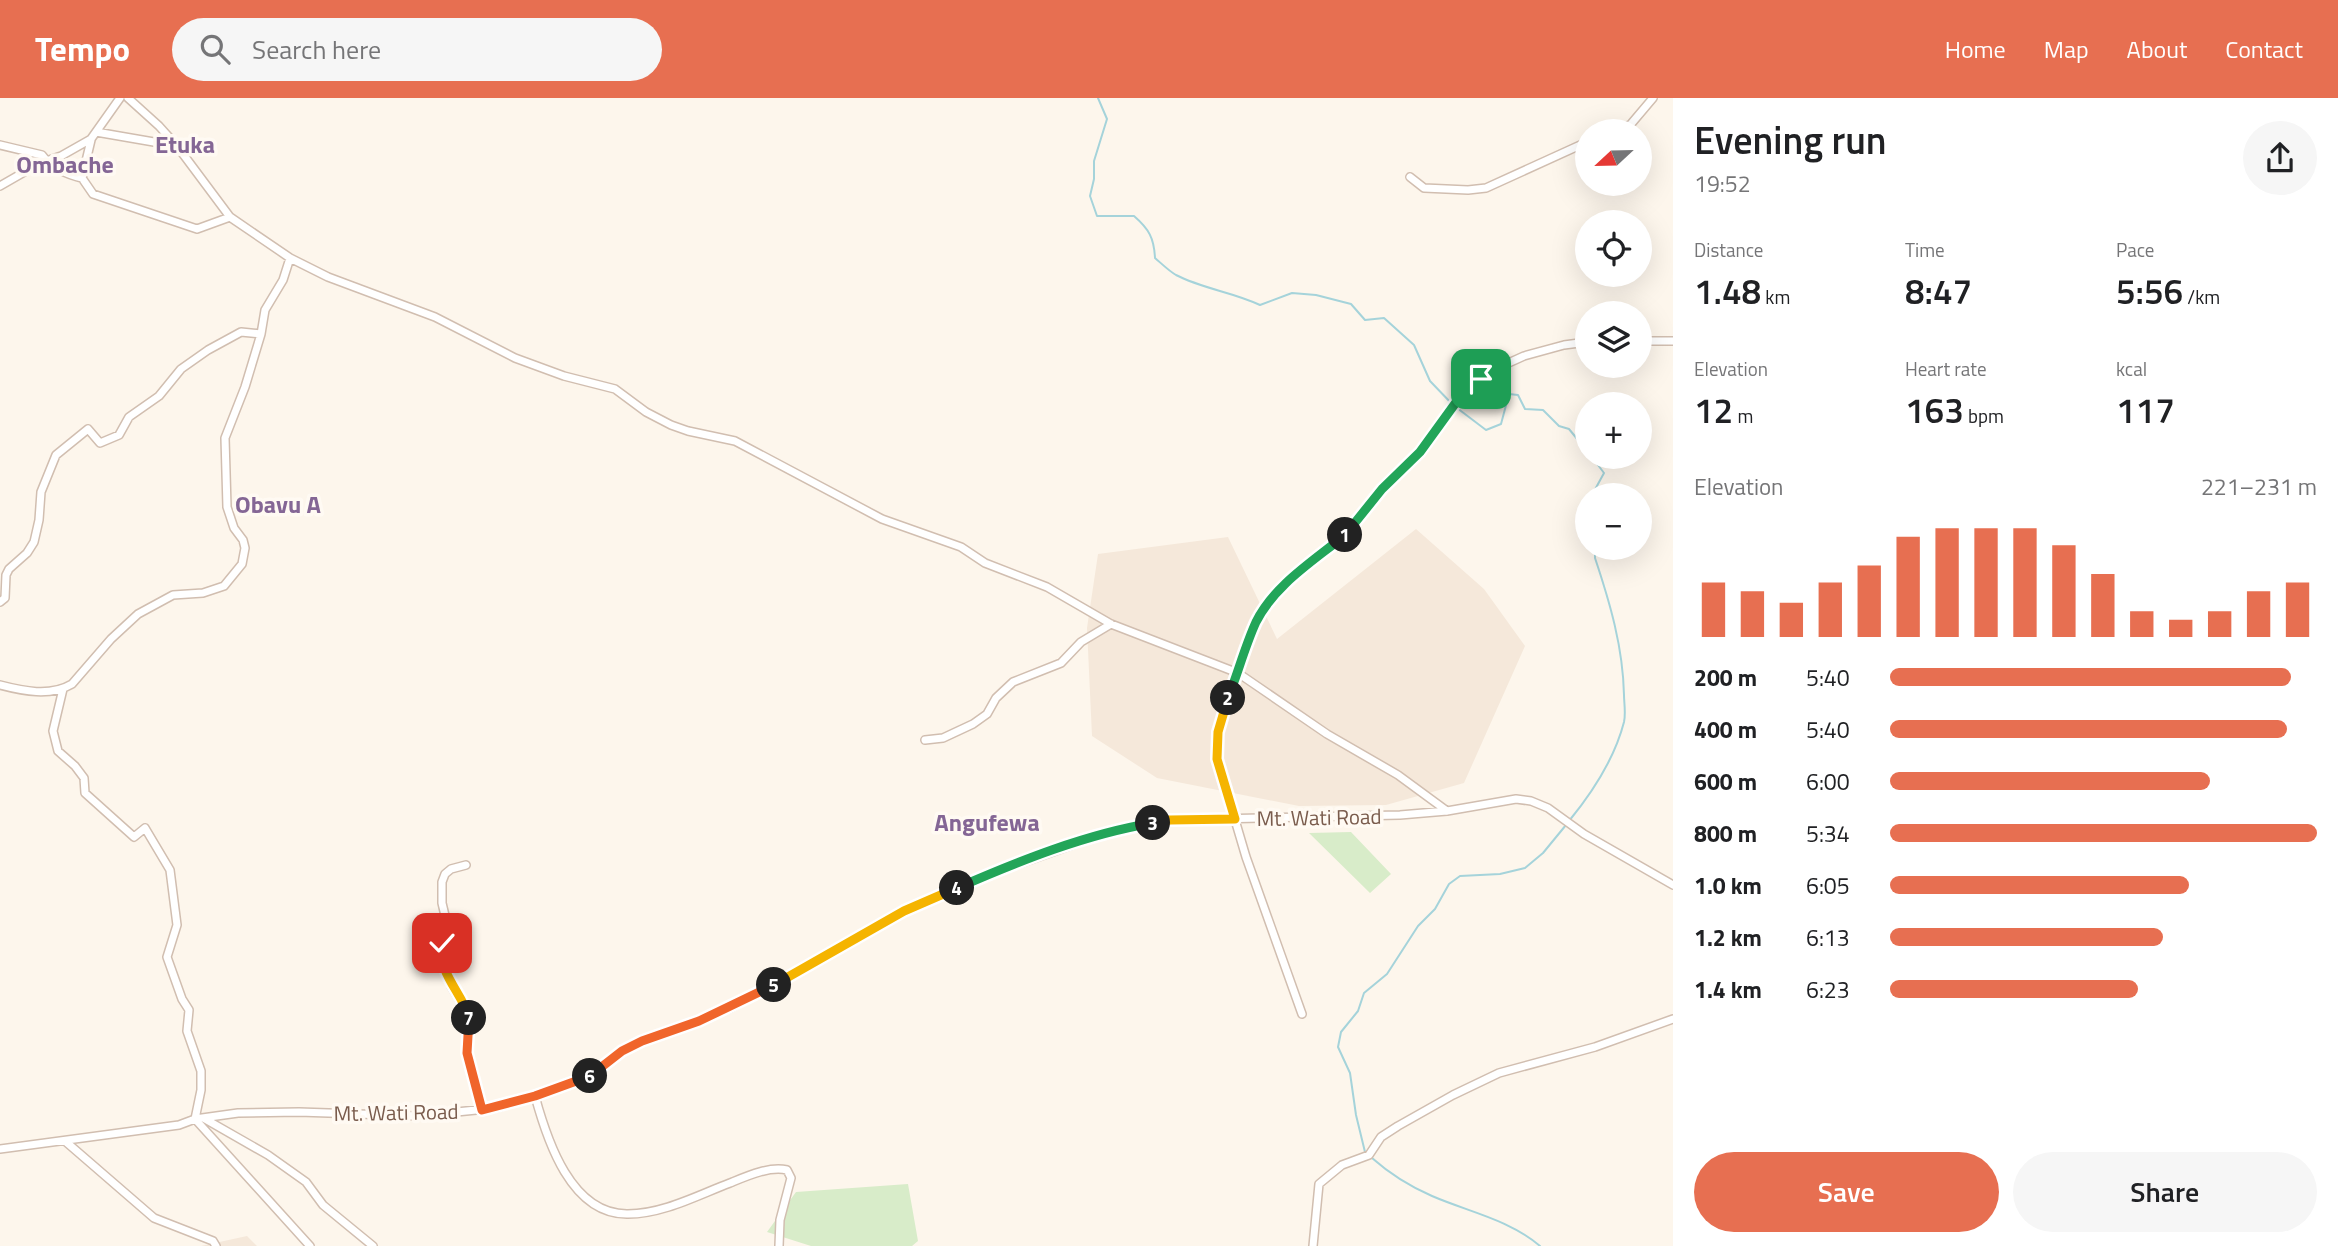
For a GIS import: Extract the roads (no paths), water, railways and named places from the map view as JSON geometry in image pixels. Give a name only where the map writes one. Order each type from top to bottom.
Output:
[{"type":"street","points":[[82,178],[93,136],[120,98]]},
{"type":"street","points":[[128,98],[177,146],[230,217],[290,258],[328,277],[435,317],[515,358],[564,376],[615,389],[646,412],[671,425],[735,441],[882,519],[961,547],[985,563],[1047,587],[1111,624],[1238,673],[1327,734],[1398,775],[1447,811]]},
{"type":"street","points":[[1636,119],[1653,98]]},
{"type":"street","points":[[0,186],[46,161],[61,156],[93,136],[177,146]]},
{"type":"street","points":[[0,145],[42,155],[46,161],[71,176],[82,178],[93,194],[197,229],[230,217]]},
{"type":"street","points":[[1410,177],[1424,188],[1486,188],[1575,147]]},
{"type":"street","points":[[0,685],[20,691],[63,689],[72,684],[111,639],[138,614],[173,595],[203,593],[224,586],[242,564],[245,548],[227,507],[225,438],[245,387],[261,334],[265,310],[283,280],[290,258]]},
{"type":"street","points":[[0,602],[5,598],[6,575],[9,569],[27,553],[34,542],[41,492],[56,455],[88,429],[100,443],[119,435],[129,417],[159,396],[181,369],[199,356],[241,332],[261,334]]},
{"type":"street","points":[[1652,341],[1673,341]]},
{"type":"street","points":[[1302,1014],[1256,888],[1217,759],[1221,722],[1257,619],[1270,601],[1305,567],[1348,533],[1382,489],[1420,452],[1444,416],[1469,389],[1493,370],[1524,356],[1575,344]]},
{"type":"street","points":[[925,740],[943,738],[973,724],[987,714],[1005,688],[1013,682],[1061,663],[1082,642],[1111,624]]},
{"type":"street","points":[[63,689],[53,732],[58,751],[84,778],[85,793],[100,808],[134,837],[145,828],[170,870],[177,925],[167,957],[182,999],[189,1010],[187,1031],[201,1072],[201,1090],[195,1119],[310,1246]]},
{"type":"street","name":"Mt. Wati Road","points":[[0,1149],[179,1125],[195,1119],[238,1113],[417,1116],[482,1110],[535,1096],[594,1074],[622,1051],[642,1041],[699,1021],[741,1002],[904,911],[1013,866],[1131,827],[1170,820],[1386,816],[1447,811],[1516,799],[1548,808],[1584,835],[1673,886]]},
{"type":"street","points":[[466,865],[451,869],[442,882],[442,903],[448,928],[441,948],[448,978],[468,1014],[467,1053],[482,1110]]},
{"type":"street","points":[[1313,1246],[1320,1184],[1342,1165],[1369,1155],[1381,1137],[1398,1126],[1452,1095],[1499,1073],[1595,1047],[1673,1019]]},
{"type":"street","points":[[535,1096],[556,1160],[582,1192],[596,1205],[611,1212],[627,1214],[659,1209],[756,1173],[787,1170],[792,1178],[780,1220],[779,1246]]},
{"type":"street","points":[[205,1119],[268,1155],[306,1182],[323,1205],[373,1246]]},
{"type":"street","points":[[65,1141],[154,1218],[213,1241],[216,1246]]},
{"type":"street","points":[[201,1237],[202,1246]]},
{"type":"waterway","points":[[1098,98],[1107,119],[1094,161],[1090,196],[1097,216],[1134,216],[1150,234],[1155,258],[1176,275],[1197,284],[1260,305],[1292,293],[1316,295],[1351,304],[1365,320],[1384,318],[1414,345],[1430,381],[1453,405]]},
{"type":"waterway","points":[[1457,408],[1486,430],[1501,424],[1509,394],[1518,395],[1525,409],[1543,410],[1559,426],[1569,429],[1575,436]]},
{"type":"waterway","points":[[1599,483],[1604,473],[1601,469]]},
{"type":"waterway","points":[[1569,821],[1609,761],[1625,719],[1618,642],[1611,608],[1596,560]]},
{"type":"waterway","points":[[1365,1152],[1350,1073],[1338,1047],[1341,1032],[1358,1011],[1364,993],[1387,974],[1418,926],[1435,909],[1449,884],[1460,876],[1500,874],[1525,868],[1543,853],[1566,825]]},
{"type":"waterway","points":[[1372,1158],[1415,1188],[1515,1229],[1540,1246]]},
{"type":"district","name":"Etuka","points":[[185,144]]},
{"type":"district","name":"Ombache","points":[[65,164]]},
{"type":"district","name":"Obavu A","points":[[278,504]]},
{"type":"district","name":"Angufewa","points":[[987,822]]}]
